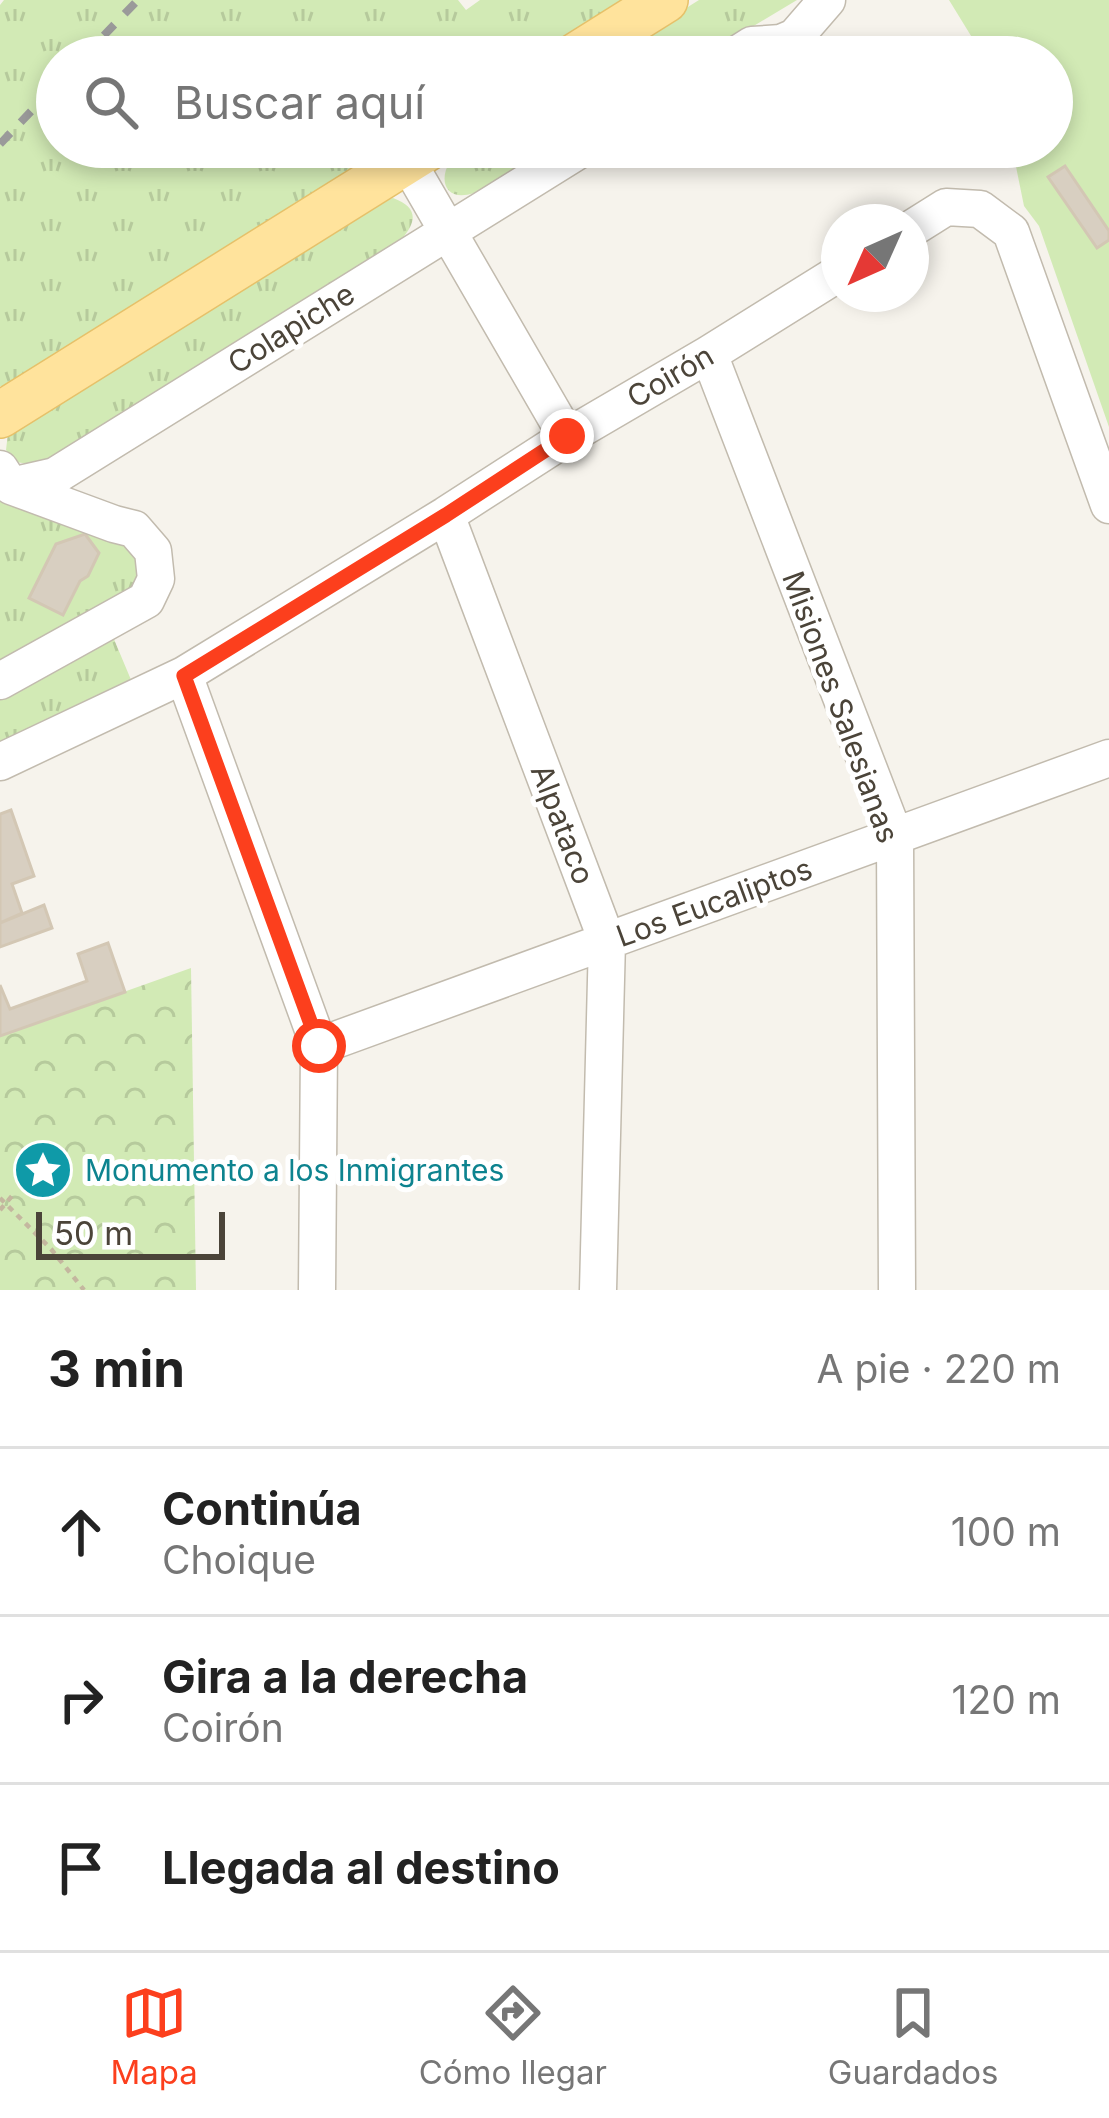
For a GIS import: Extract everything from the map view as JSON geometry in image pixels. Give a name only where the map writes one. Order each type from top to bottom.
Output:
[{"type":"main road","points":[[608,36],[665,0]]},
{"type":"main road","points":[[0,415],[396,168]]},
{"type":"street","points":[[796,36],[826,1]]},
{"type":"street","points":[[423,168],[447,230],[567,436]]},
{"type":"street","name":"Colapiche","points":[[6,477],[55,476],[549,168]]},
{"type":"street","points":[[929,218],[946,207],[980,209],[1011,232],[1109,505]]},
{"type":"street","name":"Coirón","points":[[0,762],[184,676],[567,436],[821,284]]},
{"type":"street","name":"Misiones Salesianas","points":[[709,354],[895,837],[897,1290]]},
{"type":"street","points":[[0,681],[146,600],[156,579],[153,550],[134,529],[6,477]]},
{"type":"street","name":"Alpataco","points":[[446,515],[607,941],[598,1290]]},
{"type":"street","points":[[184,676],[319,1046],[316,1290]]},
{"type":"street","name":"Los Eucaliptos","points":[[319,1046],[1109,758]]},
{"type":"path","points":[[0,1210],[12,1196]]},
{"type":"path","points":[[3,1201],[84,1290]]},
{"type":"green space","points":[[4,0],[458,0],[466,10],[480,0],[626,0],[569,36],[36,36],[36,168],[357,168],[4,387],[0,386],[0,5]]},
{"type":"green space","points":[[699,0],[797,0],[737,36],[642,36]]},
{"type":"green space","points":[[949,0],[1109,0],[1109,427],[1039,226],[1024,206],[1016,168],[1073,168],[1073,36],[971,36]]},
{"type":"green space","points":[[447,168],[519,168],[494,184],[462,195],[447,189]]},
{"type":"green space","points":[[393,198],[411,210],[411,226],[402,239],[46,463],[15,462],[6,450],[8,433],[378,202]]},
{"type":"green space","points":[[0,496],[130,545],[141,557],[137,592],[103,613],[134,687],[0,748]]},
{"type":"green space","points":[[191,968],[196,1290],[0,1290],[0,1036]]},
{"type":"building","points":[[1066,168],[1109,231],[1109,240],[1097,248],[1048,177]]},
{"type":"building","points":[[85,534],[99,553],[63,615],[29,598],[56,544]]},
{"type":"building","points":[[11,810],[34,876],[12,884],[22,913],[0,923],[0,814]]},
{"type":"building","points":[[44,905],[52,928],[0,947],[0,923]]},
{"type":"building","points":[[108,943],[125,992],[0,1036],[0,985],[10,1009],[87,981],[78,954]]},
{"type":"railway","points":[[103,36],[138,0]]},
{"type":"railway","points":[[0,144],[36,106]]},
{"type":"place","name":"Monumento a los Inmigrantes","points":[[43,1170]]},
{"type":"route","points":[[319,1046],[184,676],[567,436]]}]
